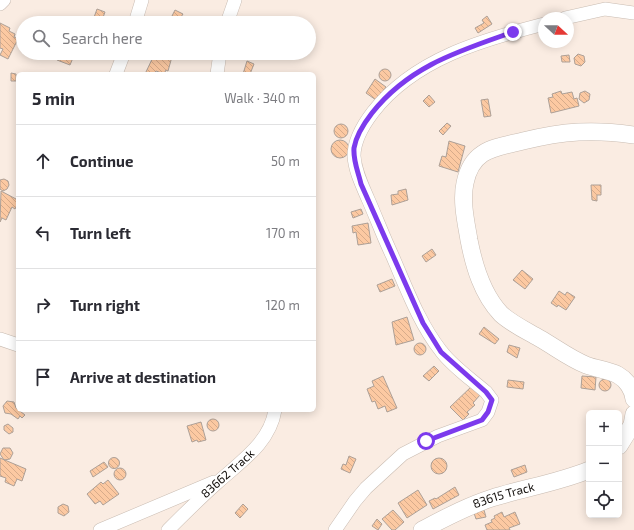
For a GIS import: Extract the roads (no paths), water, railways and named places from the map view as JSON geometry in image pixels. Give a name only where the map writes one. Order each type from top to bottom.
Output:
[{"type":"street","points":[[0,4],[4,0]]},
{"type":"street","points":[[137,16],[142,0]]},
{"type":"street","points":[[229,16],[235,0]]},
{"type":"street","points":[[574,16],[605,9],[634,13]]},
{"type":"street","points":[[335,530],[366,488],[403,454],[438,436],[477,422],[488,412],[492,400],[486,392],[441,352],[423,323],[361,184],[356,168],[354,147],[356,142],[362,129],[379,104],[393,90],[413,74],[438,59],[472,46],[538,26]]},
{"type":"street","points":[[117,72],[121,60]]},
{"type":"street","points":[[217,72],[219,60]]},
{"type":"street","points":[[634,135],[591,130],[562,133],[496,147],[480,154],[472,162],[465,181],[463,199],[473,264],[486,292],[501,314],[520,328],[564,354],[587,365],[618,375],[632,388],[634,399]]},
{"type":"street","points":[[0,339],[16,344]]},
{"type":"street","name":"83662 Track","points":[[168,530],[221,479],[242,462],[254,449],[268,431],[274,412]]},
{"type":"street","points":[[622,440],[633,419]]},
{"type":"street","name":"83615 Track","points":[[422,530],[455,512],[492,498],[566,479],[586,471]]},
{"type":"street","points":[[100,530],[158,504],[221,479]]}]
